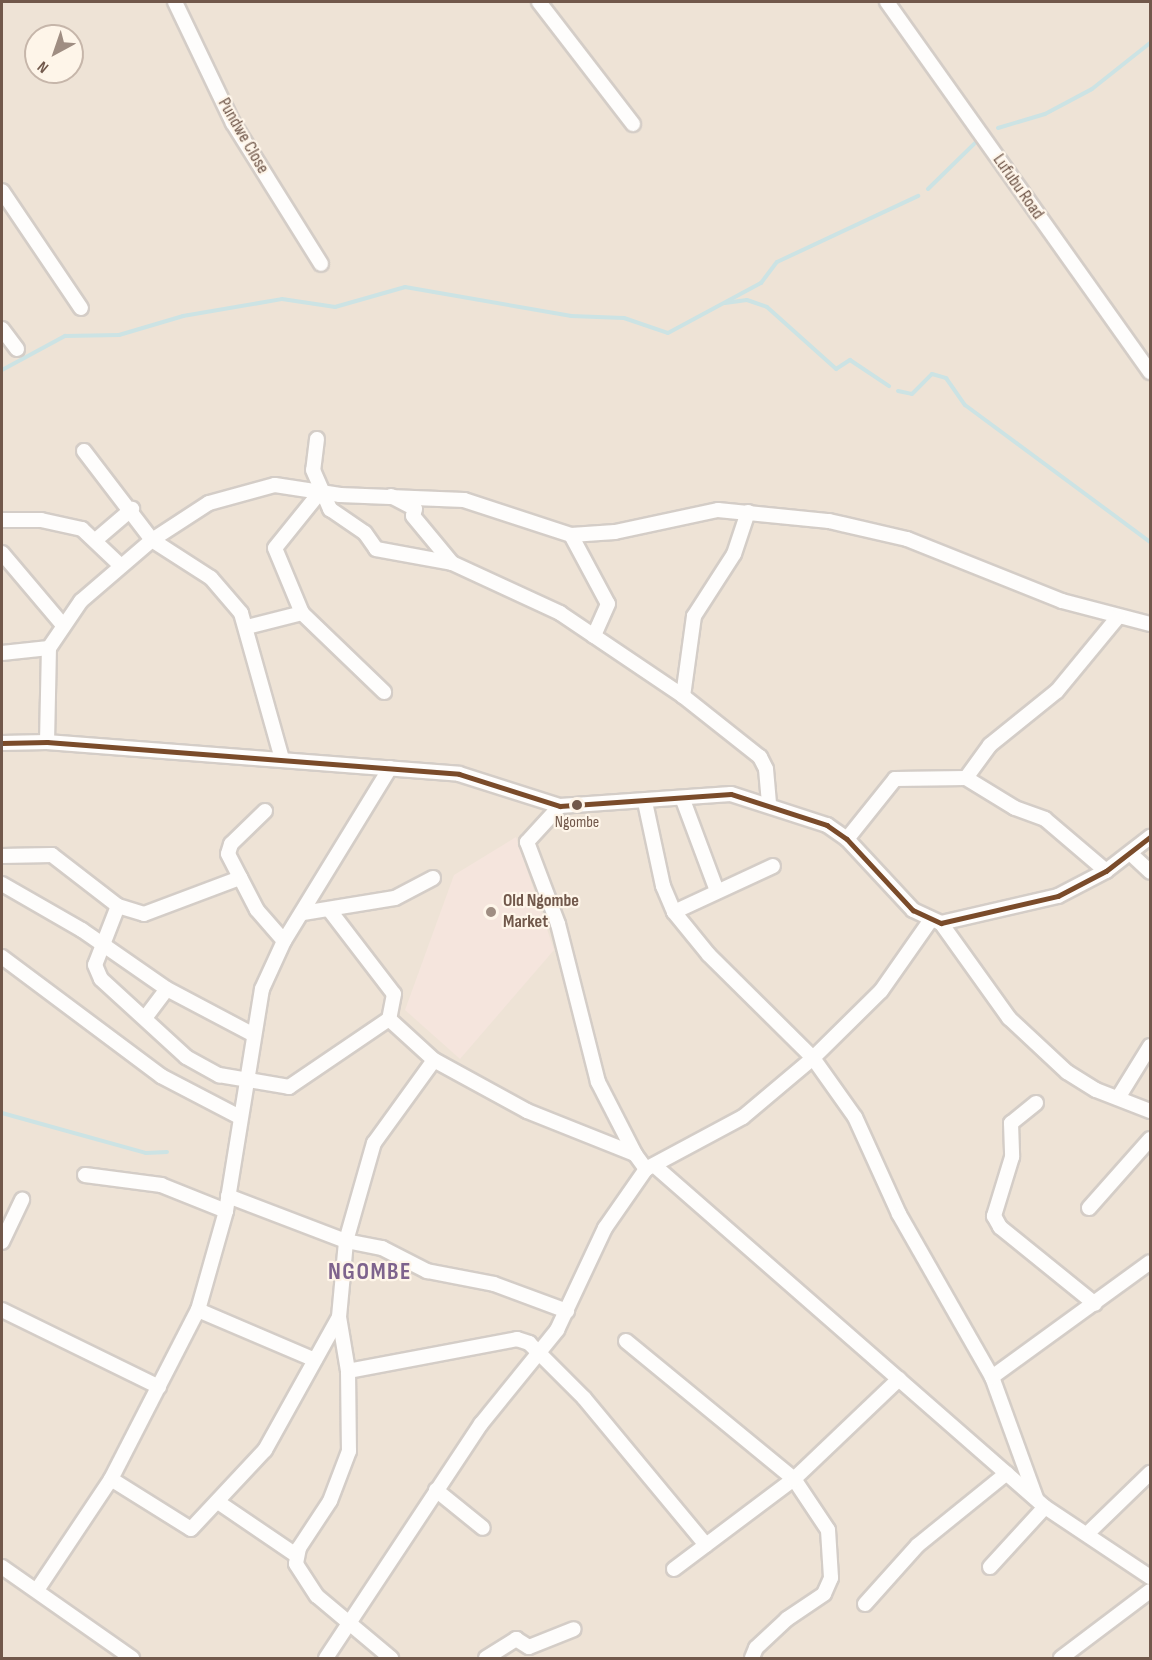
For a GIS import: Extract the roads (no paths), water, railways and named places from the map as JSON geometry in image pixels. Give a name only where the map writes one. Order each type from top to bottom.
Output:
[{"type":"street","name":"Pundwe Close","points":[[175,2],[233,123],[321,264]]},
{"type":"street","points":[[539,2],[633,124]]},
{"type":"street","name":"Lufubu Road","points":[[887,2],[1150,372]]},
{"type":"street","points":[[2,191],[81,308]]},
{"type":"street","points":[[2,329],[17,349]]},
{"type":"street","points":[[317,439],[313,470],[330,509],[364,533],[376,549],[452,563],[560,613],[682,696],[760,757],[769,804]]},
{"type":"street","points":[[84,451],[132,510],[152,540],[226,590],[247,627],[247,646],[282,759]]},
{"type":"street","points":[[47,742],[49,648],[62,624],[120,565],[152,540],[209,502],[249,489],[274,485],[321,491],[464,501],[571,535],[615,532],[683,513],[748,512],[908,539],[1052,597],[1150,624]]},
{"type":"street","points":[[321,491],[276,548],[302,613],[384,692]]},
{"type":"street","points":[[387,494],[416,509],[413,516],[452,563]]},
{"type":"street","points":[[98,538],[132,510]]},
{"type":"street","points":[[682,696],[694,616],[734,554],[748,512]]},
{"type":"street","points":[[2,520],[69,523],[98,538],[120,565]]},
{"type":"street","points":[[571,535],[608,604],[594,636]]},
{"type":"street","points":[[2,553],[62,624]]},
{"type":"street","points":[[247,627],[302,613]]},
{"type":"street","points":[[966,778],[990,745],[1050,698],[1118,617]]},
{"type":"street","points":[[2,653],[49,648]]},
{"type":"street","points":[[2,743],[47,742],[459,774],[560,806],[683,800],[731,794],[769,804],[817,820],[847,839],[913,910],[935,922],[1009,1017],[1067,1072],[1118,1098],[1150,1111]]},
{"type":"street","points":[[36,1590],[111,1479],[198,1310],[226,1211],[243,1081],[262,989],[284,941],[390,768]]},
{"type":"street","points":[[847,839],[895,779],[966,778],[1015,808],[1045,819],[1106,871]]},
{"type":"street","points":[[683,800],[717,891]]},
{"type":"street","points":[[645,802],[663,886],[674,912],[709,955],[813,1058],[855,1117],[899,1214],[992,1377],[1041,1502]]},
{"type":"street","points":[[560,806],[530,832],[526,842],[558,924],[598,1082],[635,1154]]},
{"type":"street","points":[[265,811],[228,849],[240,878],[284,941]]},
{"type":"street","points":[[326,1659],[436,1490],[521,1370],[542,1351],[567,1311],[605,1228],[650,1167],[743,1117],[813,1058],[881,991],[935,922],[1025,908],[1106,871],[1131,854],[1150,837]]},
{"type":"street","points":[[1131,854],[1150,872]]},
{"type":"street","points":[[2,856],[52,855],[118,906],[158,912],[240,878]]},
{"type":"street","points":[[674,912],[773,866]]},
{"type":"street","points":[[303,913],[331,912],[395,898],[433,878]]},
{"type":"street","points":[[2,884],[105,947],[167,989],[252,1034]]},
{"type":"street","points":[[118,906],[105,947],[95,965],[101,980],[186,1057],[243,1081],[289,1087],[389,1020],[394,994],[331,912]]},
{"type":"street","points":[[2,957],[161,1076],[238,1116]]},
{"type":"street","points":[[145,1018],[167,989]]},
{"type":"street","points":[[389,1020],[434,1060],[527,1111],[635,1154],[1041,1502],[1150,1577]]},
{"type":"street","points":[[1118,1098],[1150,1046]]},
{"type":"street","points":[[296,1555],[330,1501],[349,1451],[348,1371],[339,1317],[346,1241],[374,1143],[434,1060]]},
{"type":"street","points":[[1036,1103],[1011,1123],[1012,1157],[994,1216],[1000,1227],[1095,1304]]},
{"type":"street","points":[[1089,1208],[1150,1139]]},
{"type":"street","points":[[85,1175],[161,1185],[226,1211]]},
{"type":"street","points":[[228,1196],[346,1241],[382,1248],[427,1271],[527,1293],[567,1311]]},
{"type":"street","points":[[2,1242],[22,1200]]},
{"type":"street","points":[[992,1377],[1150,1262]]},
{"type":"street","points":[[2,1310],[159,1387]]},
{"type":"street","points":[[198,1310],[315,1360]]},
{"type":"street","points":[[111,1479],[187,1528],[219,1502],[265,1450],[339,1317]]},
{"type":"street","points":[[348,1371],[517,1339],[542,1351],[706,1545]]},
{"type":"street","points":[[626,1341],[794,1479],[828,1530],[831,1578],[824,1594],[787,1619],[756,1648],[752,1659]]},
{"type":"street","points":[[674,1569],[794,1479],[899,1379]]},
{"type":"street","points":[[865,1604],[918,1545],[1007,1473]]},
{"type":"street","points":[[1087,1534],[1150,1473]]},
{"type":"street","points":[[436,1490],[483,1528]]},
{"type":"street","points":[[219,1502],[296,1555],[305,1582],[348,1624],[391,1659]]},
{"type":"street","points":[[990,1567],[1041,1502]]},
{"type":"street","points":[[2,1567],[132,1659]]},
{"type":"street","points":[[1061,1659],[1150,1591]]},
{"type":"street","points":[[486,1659],[516,1639],[529,1647],[574,1629]]},
{"type":"waterway","points":[[998,128],[1045,114],[1092,89],[1150,43]]},
{"type":"waterway","points":[[928,189],[975,143]]},
{"type":"waterway","points":[[2,370],[65,336],[119,335],[183,316],[282,299],[335,307],[405,287],[571,316],[624,318],[668,333],[761,283],[777,262],[918,196]]},
{"type":"waterway","points":[[725,303],[747,300],[767,307],[836,369],[850,360],[889,386]]},
{"type":"waterway","points":[[898,391],[912,394],[932,374],[946,378],[965,405],[1150,542]]},
{"type":"waterway","points":[[2,1113],[146,1153],[167,1152]]},
{"type":"place","name":"Ngombe","points":[[577,805]]},
{"type":"place","name":"Old Ngombe Market","points":[[491,912]]},
{"type":"district","name":"NGOMBE","points":[[370,1272]]}]
